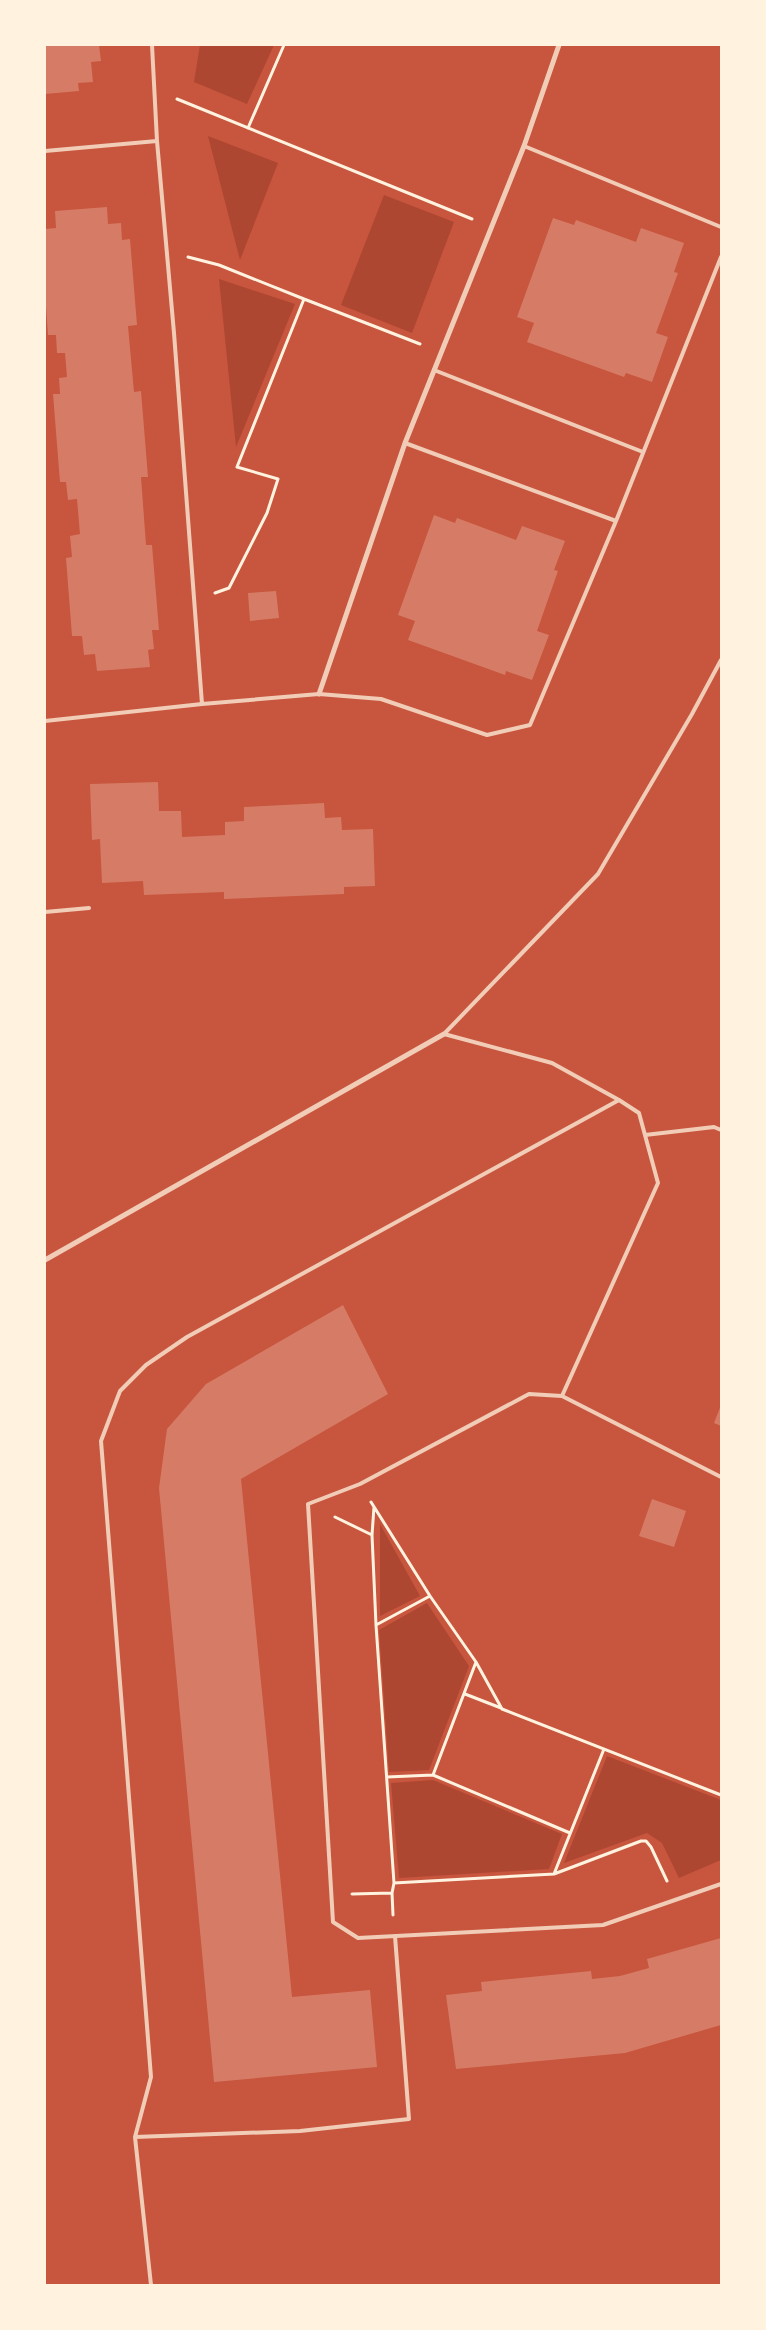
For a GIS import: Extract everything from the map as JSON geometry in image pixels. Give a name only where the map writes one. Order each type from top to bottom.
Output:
[{"type":"street","points":[[319,694],[405,443],[433,369],[524,146],[559,45]]},
{"type":"street","points":[[45,1260],[444,1034]]},
{"type":"lane","points":[[152,45],[156,140],[167,251],[202,704]]},
{"type":"lane","points":[[45,151],[156,140]]},
{"type":"lane","points":[[524,146],[721,227]]},
{"type":"lane","points":[[45,721],[202,704],[319,694],[381,699],[487,735],[530,725],[616,521],[721,257]]},
{"type":"lane","points":[[433,369],[643,452]]},
{"type":"lane","points":[[405,443],[616,521]]},
{"type":"lane","points":[[562,1396],[658,1183],[639,1113],[620,1100],[552,1064],[444,1034],[598,874],[692,714],[721,660]]},
{"type":"lane","points":[[45,912],[89,908]]},
{"type":"lane","points":[[151,2285],[135,2137],[151,2077],[101,1441],[120,1391],[146,1365],[187,1337],[620,1100]]},
{"type":"lane","points":[[645,1135],[714,1127],[721,1130]]},
{"type":"lane","points":[[721,1477],[562,1396],[529,1394],[360,1484],[308,1504],[333,1922],[358,1938],[602,1925],[721,1884]]},
{"type":"lane","points":[[135,2137],[300,2131],[409,2119],[395,1936]]},
{"type":"path","points":[[248,128],[284,45]]},
{"type":"path","points":[[154,90],[491,226]]},
{"type":"path","points":[[167,251],[220,265],[441,351]]},
{"type":"path","points":[[193,600],[229,588],[267,513],[278,479],[236,467],[304,299]]},
{"type":"path","points":[[360,1484],[430,1596],[476,1662],[502,1709]]},
{"type":"path","points":[[308,1504],[372,1535]]},
{"type":"path","points":[[374,1507],[372,1535],[376,1625],[394,1884],[392,1893],[395,1936]]},
{"type":"path","points":[[376,1625],[430,1596]]},
{"type":"path","points":[[433,1775],[476,1662]]},
{"type":"path","points":[[464,1694],[721,1795]]},
{"type":"path","points":[[554,1874],[604,1749]]},
{"type":"path","points":[[387,1777],[433,1775],[570,1832]]},
{"type":"path","points":[[394,1884],[554,1874],[641,1841],[646,1841],[651,1847],[676,1900]]},
{"type":"path","points":[[331,1894],[392,1893]]},
{"type":"shaded area","points":[[200,45],[274,45],[247,104],[194,82]]},
{"type":"shaded area","points":[[208,136],[278,163],[240,260]]},
{"type":"shaded area","points":[[384,195],[454,222],[412,333],[341,305]]},
{"type":"shaded area","points":[[219,279],[295,304],[236,447]]},
{"type":"shaded area","points":[[380,1524],[420,1596],[380,1616]]},
{"type":"shaded area","points":[[427,1603],[469,1666],[429,1770],[389,1772],[379,1630]]},
{"type":"shaded area","points":[[607,1756],[721,1800],[721,1860],[679,1878],[662,1843],[647,1833],[564,1863]]},
{"type":"shaded area","points":[[433,1780],[562,1834],[549,1869],[399,1878],[391,1783]]},
{"type":"building","points":[[45,45],[99,45],[101,61],[91,62],[93,82],[78,83],[79,91],[45,94]]},
{"type":"building","points":[[107,207],[108,224],[121,223],[122,240],[130,239],[137,325],[128,326],[134,392],[141,391],[148,477],[141,477],[146,545],[152,545],[159,630],[152,630],[154,649],[148,650],[150,667],[97,671],[95,654],[84,655],[82,636],[72,636],[66,558],[72,557],[70,536],[80,534],[77,499],[68,500],[66,482],[60,482],[53,394],[60,394],[59,378],[67,377],[65,353],[57,353],[56,335],[48,335],[45,291],[45,229],[56,228],[55,211]]},
{"type":"building","points":[[553,218],[574,225],[576,220],[636,242],[641,228],[684,243],[674,272],[678,273],[656,333],[668,337],[652,382],[626,373],[624,377],[527,342],[534,323],[517,317]]},
{"type":"building","points":[[434,515],[455,523],[457,518],[516,540],[522,526],[565,541],[554,570],[558,571],[537,631],[549,635],[532,680],[506,671],[505,675],[408,640],[415,621],[398,615]]},
{"type":"building","points":[[276,591],[279,618],[250,621],[248,593]]},
{"type":"building","points":[[158,782],[159,811],[181,811],[182,837],[225,835],[225,822],[244,821],[244,807],[324,803],[325,818],[341,817],[342,830],[373,829],[375,886],[344,887],[344,894],[224,899],[224,892],[144,895],[143,881],[102,883],[100,839],[92,840],[90,784]]},
{"type":"building","points":[[343,1305],[388,1394],[241,1479],[292,1997],[370,1990],[377,2067],[214,2082],[159,1488],[167,1429],[206,1384]]},
{"type":"building","points":[[721,1405],[721,1426],[714,1423]]},
{"type":"building","points":[[652,1499],[686,1511],[674,1547],[639,1536]]},
{"type":"building","points":[[721,1938],[721,2025],[625,2053],[456,2069],[446,1995],[482,1991],[481,1982],[591,1971],[592,1979],[620,1976],[649,1968],[647,1959]]}]
